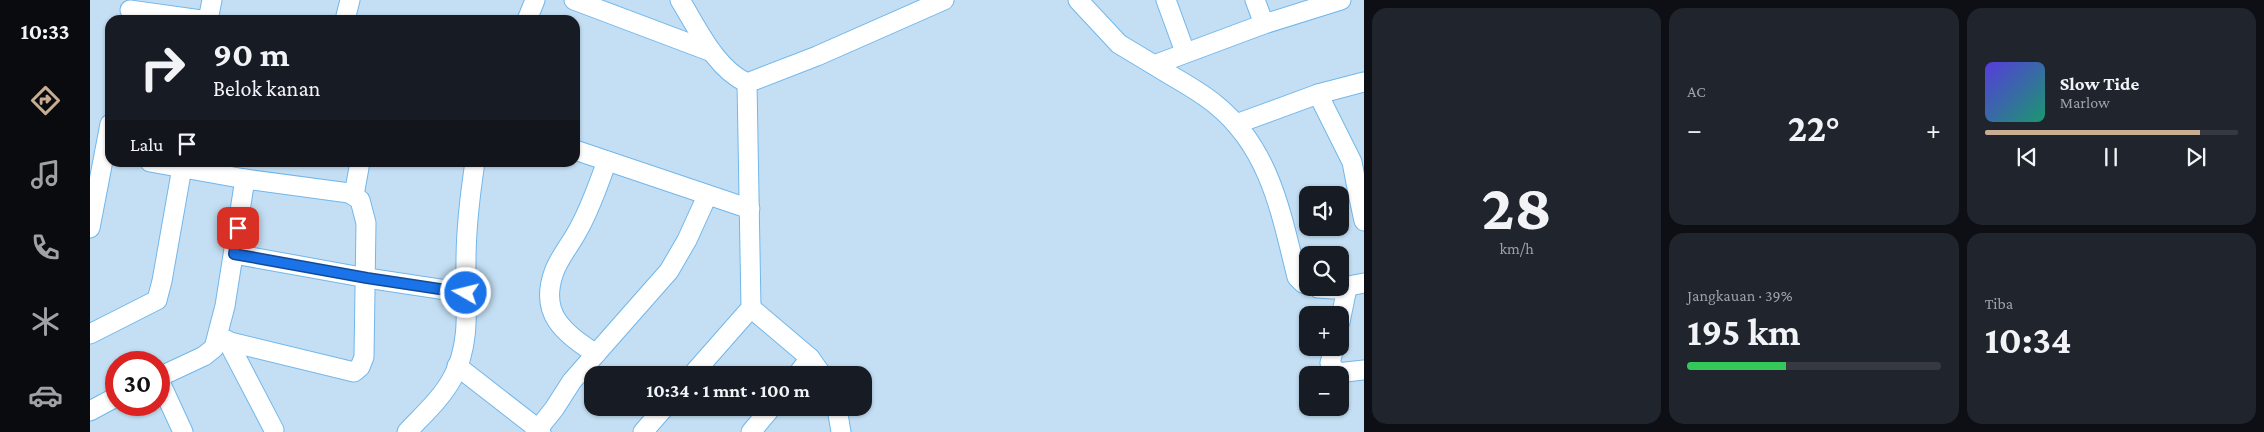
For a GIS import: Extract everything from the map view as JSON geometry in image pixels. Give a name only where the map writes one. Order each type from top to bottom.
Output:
[{"type":"street","points":[[209,15],[212,0]]},
{"type":"street","points":[[346,15],[350,0]]},
{"type":"street","points":[[529,15],[535,0]]},
{"type":"street","points":[[574,0],[712,52]]},
{"type":"street","points":[[680,0],[712,52],[735,78],[747,83],[817,56],[944,0]]},
{"type":"street","points":[[1078,0],[1119,44],[1215,104],[1236,124],[1258,155],[1273,184],[1299,279]]},
{"type":"street","points":[[1166,0],[1185,52]]},
{"type":"street","points":[[1255,0],[1264,24]]},
{"type":"street","points":[[1154,65],[1264,24],[1341,0]]},
{"type":"street","points":[[130,10],[166,15]]},
{"type":"street","points":[[1236,124],[1318,94],[1364,82]]},
{"type":"street","points":[[700,366],[751,308],[747,83]]},
{"type":"street","points":[[1318,94],[1352,162],[1361,192],[1364,222]]},
{"type":"street","points":[[580,152],[750,209]]},
{"type":"street","points":[[596,354],[576,341],[562,328],[553,316],[549,297],[554,272],[579,230],[607,161]]},
{"type":"street","points":[[90,228],[105,164]]},
{"type":"street","points":[[90,334],[157,300],[183,167]]},
{"type":"street","points":[[192,167],[245,179],[354,196],[360,200],[366,223],[367,278],[364,357],[360,367],[354,372],[222,340]]},
{"type":"street","points":[[354,196],[359,167]]},
{"type":"street","points":[[406,432],[433,404],[452,378],[462,355],[466,333],[468,206],[474,167]]},
{"type":"street","points":[[170,373],[204,356],[222,340],[245,179]]},
{"type":"street","points":[[458,366],[538,431],[572,381],[669,271],[687,240],[707,196]]},
{"type":"street","points":[[234,254],[367,278],[466,293]]},
{"type":"street","points":[[1347,306],[1356,286]]},
{"type":"street","points":[[751,308],[810,358],[816,366]]},
{"type":"street","points":[[222,340],[274,430]]},
{"type":"street","points":[[1332,356],[1330,363],[1337,373],[1364,370]]},
{"type":"street","points":[[804,366],[810,358]]},
{"type":"street","points":[[90,411],[105,403]]},
{"type":"street","points":[[170,404],[182,432]]},
{"type":"street","points":[[643,432],[657,416]]},
{"type":"street","points":[[752,432],[765,416]]},
{"type":"street","points":[[838,416],[841,432]]},
{"type":"route","points":[[238,228],[234,254],[367,278],[466,293]]}]
